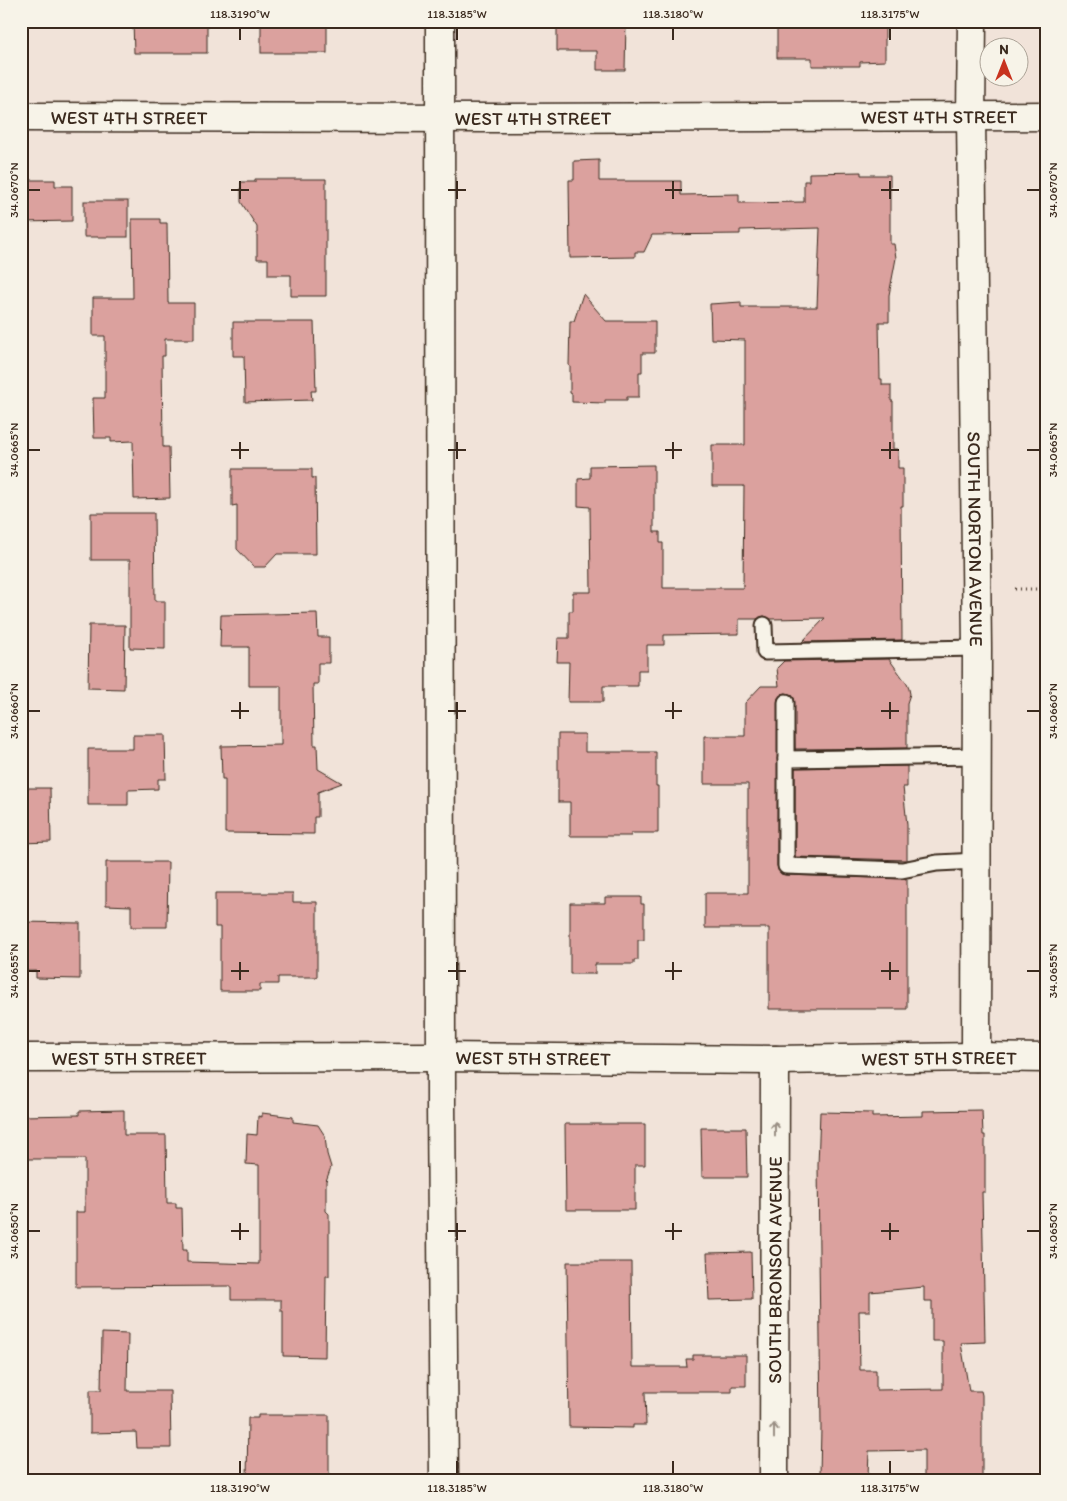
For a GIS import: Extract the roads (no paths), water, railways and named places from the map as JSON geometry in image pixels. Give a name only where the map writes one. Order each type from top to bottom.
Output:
[{"type":"street","points":[[440,21],[441,1057],[444,1480]]},
{"type":"street","name":"SOUTH NORTON AVENUE","points":[[972,21],[971,116],[977,648],[976,1057]]},
{"type":"street","name":"WEST 4TH STREET","points":[[21,117],[1046,116]]},
{"type":"street","name":"WEST 5TH STREET","points":[[21,1058],[441,1057],[775,1060],[976,1057],[1046,1058]]},
{"type":"street","name":"SOUTH BRONSON AVENUE","points":[[774,1480],[775,1060]]},
{"type":"lane","points":[[764,625],[765,652],[977,648]]},
{"type":"lane","points":[[786,702],[786,866],[902,870],[937,863],[977,861]]},
{"type":"lane","points":[[786,759],[977,756]]}]
